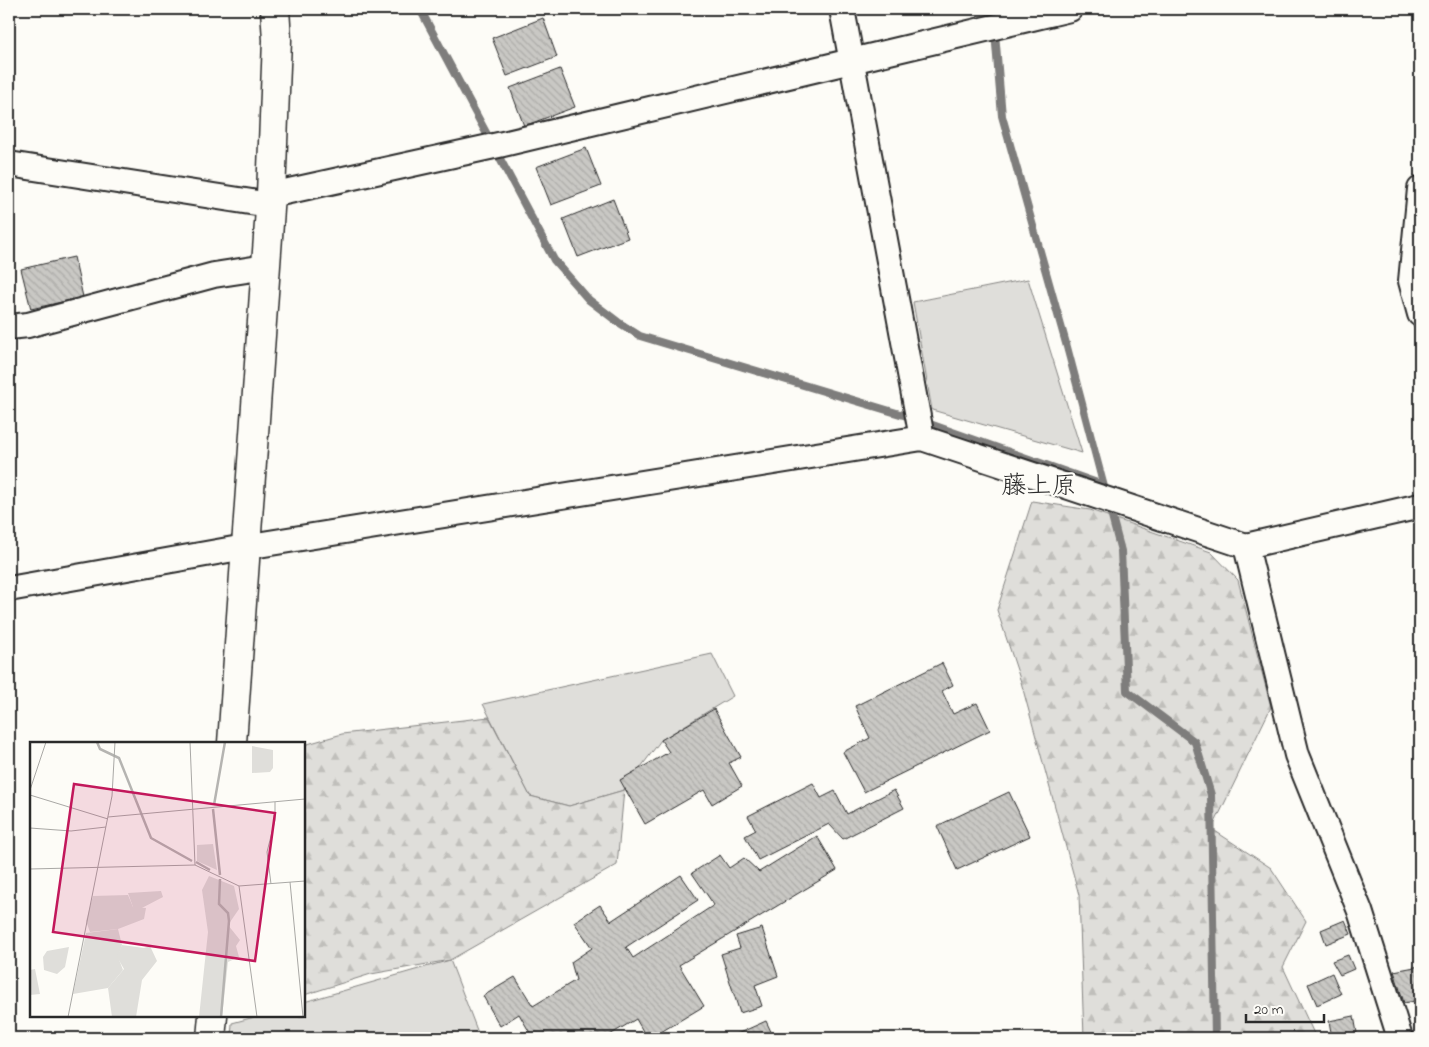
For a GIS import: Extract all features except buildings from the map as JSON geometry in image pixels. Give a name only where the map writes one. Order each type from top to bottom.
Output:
[{"type":"street","points":[[232,742],[270,200],[277,40],[275,9]]},
{"type":"street","points":[[842,9],[922,438]]},
{"type":"street","points":[[9,164],[270,200],[1070,9]]},
{"type":"street","points":[[1420,189],[1411,281],[1420,314]]},
{"type":"street","points":[[9,327],[28,325],[214,275],[266,267]]},
{"type":"street","points":[[9,589],[245,547],[922,438],[1246,546],[1420,506]]},
{"type":"street","points":[[1246,546],[1297,756],[1360,911],[1400,1038]]},
{"type":"street","points":[[211,1038],[213,1017]]},
{"type":"green space","points":[[1028,279],[1082,453],[932,410],[913,302]]},
{"type":"green space","points":[[1032,501],[1090,510],[1211,552],[1238,580],[1271,707],[1212,829],[1271,868],[1306,921],[1283,967],[1316,1038],[1084,1038],[1079,895],[1021,682],[997,610]]},
{"type":"green space","points":[[712,654],[733,696],[661,740],[624,790],[569,806],[530,796],[483,704]]},
{"type":"green space","points":[[489,717],[530,796],[569,806],[624,790],[617,865],[450,960],[371,974],[305,995],[305,745],[342,734]]},
{"type":"green space","points":[[450,960],[480,1038],[231,1038],[232,1023],[254,1017],[305,1017],[305,1002]]},
{"type":"waterway","points":[[420,9],[554,260],[589,300],[618,322],[640,336],[910,417],[1103,485]]},
{"type":"waterway","points":[[993,9],[1002,116],[1067,347],[1121,551],[1127,691],[1195,742],[1211,795],[1215,1038]]},
{"type":"district","name":"藤上原","points":[[1039,484]]}]
